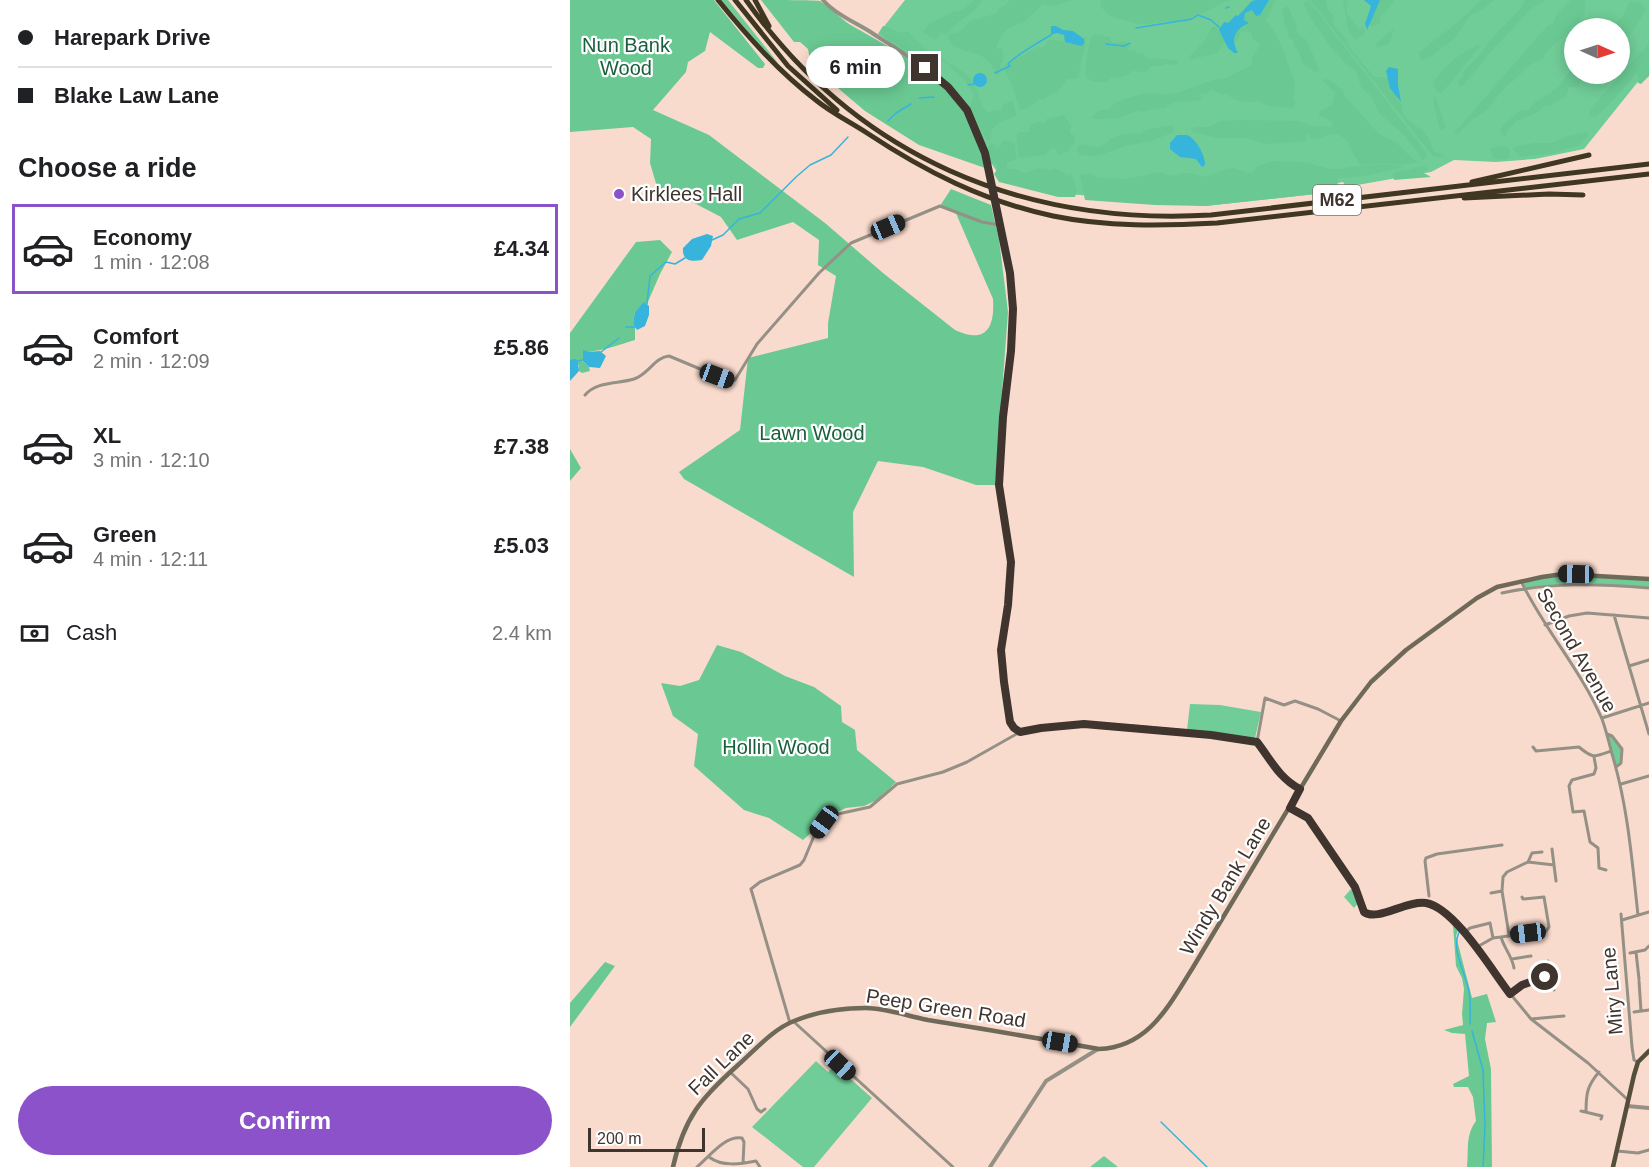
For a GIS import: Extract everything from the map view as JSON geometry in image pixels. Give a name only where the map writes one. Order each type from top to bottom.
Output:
[{"type":"highway","points":[[718,0],[758,48],[782,70],[818,101],[867,133]]},
{"type":"highway","name":"M62","points":[[735,0],[788,66],[822,98],[867,133],[912,163],[952,183],[1002,203],[1054,216],[1107,224],[1154,226],[1216,224],[1649,174]]},
{"type":"highway","name":"M62","points":[[746,0],[794,59],[824,90],[887,136],[921,157],[964,177],[1057,206],[1130,216],[1183,216],[1649,164]]},
{"type":"highway","points":[[755,0],[772,33]]},
{"type":"highway","points":[[1441,188],[1588,155]]},
{"type":"highway","points":[[1437,198],[1583,195]]},
{"type":"main road","name":"Windy Bank Lane","points":[[1099,1049],[1137,1038],[1154,1026],[1192,969],[1341,722],[1371,682],[1406,650],[1486,592],[1521,581],[1563,574],[1649,579]]},
{"type":"main road","name":"Peep Green Road","points":[[791,1022],[822,1012],[878,1008],[912,1017],[1099,1049]]},
{"type":"main road","name":"Fall Lane","points":[[673,1167],[691,1114],[704,1097],[730,1072],[791,1022]]},
{"type":"main road","points":[[1613,1167],[1638,1062],[1649,1051]]},
{"type":"street","points":[[823,0],[925,68],[948,87],[967,110],[985,153],[1010,273],[1013,309],[999,485],[1011,562],[1008,605],[1001,650],[1010,722],[1009,736]]},
{"type":"street","points":[[585,395],[599,386],[634,380],[664,356],[729,381],[735,380],[757,344],[819,273],[851,243],[939,206],[982,222],[1000,225]]},
{"type":"street","name":"Second Avenue","points":[[1521,581],[1545,626],[1577,674],[1602,718],[1621,784],[1630,837],[1638,915]]},
{"type":"street","points":[[1502,593],[1524,588],[1586,584],[1649,588]]},
{"type":"street","points":[[1545,626],[1578,615],[1649,618]]},
{"type":"street","points":[[1614,615],[1649,734]]},
{"type":"street","points":[[1629,666],[1649,660]]},
{"type":"street","points":[[1300,789],[1288,783],[1257,742],[1265,699],[1284,705],[1295,701],[1318,709],[1341,722]]},
{"type":"street","points":[[1602,718],[1649,703]]},
{"type":"street","points":[[1010,722],[1020,732]]},
{"type":"street","points":[[952,1167],[791,1022],[752,889],[760,882],[801,864],[814,836],[824,822],[833,815],[870,807],[897,784],[951,769],[1020,732],[1084,724],[1200,734],[1257,742]]},
{"type":"street","name":"Second Avenue","points":[[1607,734],[1612,736],[1622,748],[1621,763],[1616,767]]},
{"type":"street","points":[[1533,747],[1536,751],[1579,747],[1594,757],[1596,768],[1594,774],[1572,780],[1570,792],[1573,812],[1584,811],[1590,842],[1598,848],[1599,868],[1606,870]]},
{"type":"street","points":[[1594,757],[1611,751]]},
{"type":"street","points":[[1621,784],[1649,776]]},
{"type":"street","points":[[1290,808],[1308,818],[1355,887],[1364,912],[1377,915],[1392,909],[1419,903],[1431,903],[1465,932],[1531,1019],[1599,1072],[1628,1103],[1649,1108]]},
{"type":"street","points":[[1429,896],[1426,858],[1437,854],[1502,845]]},
{"type":"street","points":[[1552,849],[1556,880]]},
{"type":"street","points":[[1528,862],[1532,853],[1542,852]]},
{"type":"street","points":[[1509,935],[1502,891],[1502,883],[1507,872],[1528,862],[1554,865]]},
{"type":"street","points":[[1491,892],[1502,891]]},
{"type":"street","points":[[1477,947],[1493,938],[1546,931],[1549,927],[1546,897],[1523,899],[1522,897]]},
{"type":"street","points":[[1621,920],[1649,912]]},
{"type":"street","name":"Miry Lane","points":[[1621,914],[1632,1047],[1634,1060],[1638,1062]]},
{"type":"street","points":[[1465,932],[1470,928],[1490,923],[1493,938]]},
{"type":"street","points":[[1501,937],[1514,968]]},
{"type":"street","points":[[1630,953],[1645,950],[1649,946]]},
{"type":"street","name":"Miry Lane","points":[[1636,952],[1641,1011]]},
{"type":"street","points":[[1512,959],[1531,956]]},
{"type":"street","points":[[1510,994],[1522,985],[1545,977],[1549,970],[1548,961]]},
{"type":"street","points":[[1540,980],[1554,990]]},
{"type":"street","points":[[1634,1012],[1649,1010]]},
{"type":"street","points":[[1531,1019],[1564,1016]]},
{"type":"street","name":"Windy Bank Lane","points":[[990,1167],[1046,1081],[1099,1049]]},
{"type":"street","points":[[730,1072],[748,1089],[759,1114],[765,1109]]},
{"type":"street","points":[[1586,1112],[1587,1087],[1599,1072]]},
{"type":"street","points":[[1581,1112],[1602,1116],[1601,1119]]},
{"type":"street","points":[[697,1167],[726,1142],[736,1137],[742,1138],[744,1142],[743,1163]]},
{"type":"street","points":[[1617,1151],[1638,1153],[1649,1150]]},
{"type":"street","points":[[709,1157],[718,1163],[738,1165],[756,1161],[760,1167]]},
{"type":"green space","points":[[570,0],[714,0],[765,64],[763,68],[758,68],[710,32],[705,51],[688,62],[686,72],[653,110],[709,135],[825,223],[955,330],[965,334],[981,334],[990,326],[993,299],[955,211],[940,206],[951,189],[991,205],[999,239],[1008,312],[995,485],[976,485],[923,467],[878,461],[853,512],[854,577],[684,479],[679,472],[740,430],[748,358],[828,338],[828,323],[836,276],[818,265],[819,240],[793,222],[737,240],[721,217],[673,192],[660,197],[650,163],[651,139],[633,127],[570,132]]},
{"type":"green space","points":[[721,0],[728,0],[778,63],[764,51]]},
{"type":"green space","points":[[761,0],[820,1],[849,24],[916,64],[953,97],[967,117],[978,140],[985,168],[919,145],[865,111],[832,83],[810,60],[808,49],[800,42],[794,42]]},
{"type":"green space","points":[[905,0],[1649,0],[1649,68],[1584,149],[1535,159],[1496,162],[1454,160],[1431,172],[1346,187],[1343,182],[1338,183],[1334,192],[1205,206],[1057,193],[998,173],[925,68],[878,34]]},
{"type":"green space","points":[[974,0],[982,0],[946,35],[939,32],[941,36],[934,40],[923,32],[932,22],[951,12],[963,10]]},
{"type":"green space","points":[[1009,0],[1075,0],[1053,6],[1043,4],[1023,23],[1005,31],[996,49],[1001,47],[1004,56],[1001,64],[1002,70],[996,76],[985,59],[957,47],[947,34],[958,33],[970,21],[997,13],[999,8],[1006,5]]},
{"type":"green space","points":[[1100,0],[1232,0],[1186,22],[1140,24],[1111,17],[1101,7]]},
{"type":"green space","points":[[1269,0],[1276,0],[1266,20],[1274,30],[1295,80],[1293,96],[1296,103],[1293,108],[1267,106],[1259,101],[1242,101],[1227,93],[1223,95],[1211,89],[1208,93],[1198,94],[1203,99],[1199,100],[1177,102],[1169,106],[1168,103],[1167,107],[1143,112],[1139,110],[1119,118],[1094,119],[1091,117],[1100,110],[1108,110],[1111,106],[1130,97],[1152,93],[1160,95],[1174,93],[1226,78],[1251,66],[1252,57],[1260,45],[1252,38],[1251,32],[1242,31],[1236,41],[1233,40],[1236,32],[1248,24],[1244,20],[1245,13],[1252,10],[1260,15]]},
{"type":"green space","points":[[1306,0],[1422,147],[1427,155],[1426,158],[1420,161],[1421,157],[1404,135],[1379,113],[1371,96],[1361,87],[1356,71],[1335,52],[1315,24],[1305,8]]},
{"type":"green space","points":[[1310,0],[1326,0],[1328,10],[1333,14],[1334,25],[1347,40],[1348,45],[1374,77],[1387,77],[1402,105],[1404,115],[1427,136],[1434,152],[1443,154],[1444,157],[1431,154]]},
{"type":"green space","points":[[1347,0],[1347,14],[1360,29],[1363,25],[1365,33],[1356,40],[1348,29],[1343,1]]},
{"type":"green space","points":[[1380,0],[1395,0],[1380,18],[1380,23],[1372,27],[1370,20]]},
{"type":"green space","points":[[1481,0],[1495,0],[1477,13],[1471,14],[1455,38],[1422,61],[1418,53],[1458,22]]},
{"type":"green space","points":[[1525,0],[1546,0],[1531,9],[1487,56],[1463,86],[1459,86],[1458,81],[1463,76],[1464,70],[1515,15]]},
{"type":"green space","points":[[1571,0],[1585,0],[1585,12],[1582,18],[1564,18],[1564,36],[1551,47],[1542,59],[1530,65],[1506,86],[1487,110],[1472,120],[1457,135],[1454,133],[1548,25],[1553,24],[1557,14]]},
{"type":"green space","points":[[1630,1],[1640,3],[1646,9],[1630,34],[1630,18],[1622,18]]},
{"type":"green space","points":[[1288,6],[1297,24],[1296,30],[1307,40],[1318,67],[1317,73],[1303,64],[1298,50],[1293,45],[1294,41],[1288,36],[1282,9]]},
{"type":"green space","points":[[883,26],[899,33],[908,31],[930,52],[968,76],[987,112],[1001,110],[1003,104],[1013,101],[1017,116],[996,126],[991,133],[991,138],[987,141],[970,108],[974,94],[965,81],[946,63],[932,57],[927,64],[896,42],[885,38],[883,34],[878,34]]},
{"type":"green space","points":[[1212,27],[1216,27],[1225,44],[1217,53],[1189,60],[1189,57],[1205,40]]},
{"type":"green space","points":[[1394,28],[1390,43],[1378,48],[1376,44]]},
{"type":"green space","points":[[1094,34],[1110,37],[1112,43],[1125,41],[1131,46],[1128,51],[1141,52],[1150,60],[1153,58],[1178,60],[1177,65],[1152,66],[1145,72],[1133,71],[1126,76],[1111,78],[1107,82],[1094,82],[1086,78],[1086,61]]},
{"type":"green space","points":[[1085,37],[1087,38],[1078,77],[1068,79],[1057,92],[1020,110],[1003,66],[1037,47],[1044,47],[1048,40],[1081,46]]},
{"type":"green space","points":[[1649,41],[1649,76],[1641,84],[1638,83],[1637,73],[1630,81],[1630,65]]},
{"type":"green space","points":[[1480,46],[1449,85],[1441,93],[1436,91],[1433,82],[1442,70],[1459,56]]},
{"type":"green space","points":[[1325,78],[1343,91],[1344,95],[1379,134],[1397,143],[1419,162],[1404,165],[1387,163],[1361,165],[1348,141],[1336,134],[1311,140],[1309,133],[1306,134],[1306,141],[1266,144],[1247,138],[1217,138],[1192,132],[1191,129],[1209,127],[1219,121],[1240,120],[1299,121],[1312,126],[1332,127],[1333,122],[1318,115],[1332,105],[1335,92],[1323,81]]},
{"type":"green space","points":[[1564,79],[1564,84],[1580,84],[1579,87],[1569,87],[1567,95],[1552,105],[1545,106],[1537,113],[1516,121],[1505,137],[1503,136],[1500,131],[1502,126],[1519,111],[1529,109],[1534,103],[1556,89]]},
{"type":"green space","points":[[1613,84],[1627,84],[1595,117],[1589,116],[1590,109]]},
{"type":"green space","points":[[1433,94],[1446,127],[1440,131],[1434,105]]},
{"type":"green space","points":[[1064,115],[1071,125],[1070,133],[1074,135],[1075,141],[1068,152],[1058,155],[1056,149],[1051,148],[1046,155],[1019,158],[1016,135],[1019,132],[1029,132],[1030,125],[1037,122],[1045,123],[1046,119]]},
{"type":"green space","points":[[1172,125],[1175,131],[1163,137],[1098,155],[1080,155],[1076,149],[1079,145],[1096,147],[1120,135],[1140,134],[1148,129]]},
{"type":"green space","points":[[1588,132],[1588,136],[1581,145],[1556,153],[1520,157],[1513,149],[1533,143],[1551,143],[1567,136]]},
{"type":"green space","points":[[1004,140],[1014,142],[1017,159],[1007,163],[1007,169],[1016,169],[1024,173],[1039,168],[1052,170],[1055,168],[1068,175],[1071,173],[1077,190],[1075,197],[1058,197],[999,182],[994,174],[998,168],[995,163],[991,164],[988,148],[992,142],[998,149]]},
{"type":"green space","points":[[1506,146],[1510,150],[1509,158],[1502,160],[1493,158],[1490,148]]},
{"type":"green space","points":[[1273,161],[1305,162],[1333,169],[1390,164],[1404,167],[1365,176],[1339,178],[1334,192],[1205,206],[1085,200],[1080,175],[1091,173],[1098,178],[1127,179],[1159,172],[1173,176],[1190,173],[1206,177],[1233,168],[1251,173],[1260,165]]},
{"type":"green space","points":[[1424,166],[1429,169],[1422,172],[1431,177],[1394,180],[1393,173]]},
{"type":"green space","points":[[660,240],[672,252],[647,304],[644,303],[635,312],[633,324],[635,340],[589,352],[583,361],[590,371],[582,373],[579,371],[579,365],[570,360],[570,333],[636,242]]},
{"type":"green space","points":[[570,449],[581,468],[570,481]]},
{"type":"green space","points":[[1563,574],[1649,579],[1649,588],[1586,583],[1524,588],[1521,581]]},
{"type":"green space","name":"Hollin Wood","points":[[717,645],[741,652],[785,676],[814,687],[841,706],[842,722],[855,730],[857,750],[896,782],[877,800],[864,806],[846,808],[831,815],[803,840],[769,818],[744,810],[694,766],[698,734],[673,716],[661,683],[680,686],[699,680]]},
{"type":"green space","points":[[1190,704],[1220,705],[1261,712],[1255,738],[1187,730]]},
{"type":"green space","points":[[1607,734],[1612,736],[1622,749],[1621,763],[1616,767]]},
{"type":"green space","points":[[1351,889],[1355,890],[1359,902],[1354,908],[1344,897]]},
{"type":"green space","points":[[1453,925],[1458,930],[1456,936],[1472,998],[1487,994],[1496,1022],[1487,1023],[1485,1039],[1491,1069],[1492,1167],[1467,1167],[1469,1137],[1476,1121],[1473,1097],[1468,1087],[1454,1087],[1453,1084],[1469,1076],[1465,1034],[1444,1030],[1463,1025],[1464,989],[1456,966]]},
{"type":"green space","points":[[605,962],[615,966],[570,1027],[570,1003]]},
{"type":"green space","points":[[816,1061],[828,1072],[835,1065],[872,1098],[814,1167],[803,1167],[752,1127]]},
{"type":"green space","points":[[1104,1156],[1118,1167],[1090,1167]]},
{"type":"water","points":[[1256,0],[1269,0],[1260,15],[1256,16],[1252,10],[1245,13],[1244,20],[1249,23],[1241,28],[1234,38],[1238,53],[1234,53],[1228,48],[1219,30],[1224,22],[1228,23]]},
{"type":"water","points":[[1364,0],[1380,0],[1367,30],[1365,24],[1371,6]]},
{"type":"water","points":[[1051,26],[1073,31],[1084,39],[1084,44],[1081,46],[1065,42],[1064,35],[1057,33],[1051,35]]},
{"type":"water","points":[[1389,67],[1398,69],[1401,102],[1390,88],[1386,71]]},
{"type":"water","points":[[980,73],[985,75],[987,80],[985,85],[980,87],[975,85],[973,80],[975,75]]},
{"type":"water","points":[[1177,135],[1187,135],[1194,140],[1202,153],[1205,165],[1202,167],[1196,159],[1180,157],[1170,149],[1170,143]]},
{"type":"water","points":[[707,234],[713,236],[711,246],[702,260],[691,261],[686,258],[683,248],[692,239]]},
{"type":"water","points":[[644,302],[649,306],[649,315],[645,326],[637,330],[633,324],[635,312]]},
{"type":"water","points":[[583,350],[600,351],[606,356],[600,368],[589,367],[583,361]]},
{"type":"water","points":[[570,360],[578,361],[579,371],[570,381]]},
{"type":"waterway","points":[[1136,28],[1192,19],[1198,15],[1211,20],[1220,28]]},
{"type":"waterway","points":[[995,73],[1010,66],[1008,64],[1015,58],[1051,35]]},
{"type":"waterway","points":[[1106,44],[1124,46],[1130,43]]},
{"type":"waterway","points":[[968,85],[974,84]]},
{"type":"waterway","points":[[919,98],[934,97]]},
{"type":"waterway","points":[[888,121],[911,104]]},
{"type":"waterway","points":[[712,240],[723,235],[739,219],[760,213],[796,177],[810,165],[831,155],[848,137]]},
{"type":"waterway","points":[[647,304],[650,276],[666,262],[675,264],[685,258]]},
{"type":"waterway","points":[[626,327],[635,327]]},
{"type":"waterway","points":[[601,352],[619,338]]},
{"type":"waterway","points":[[578,361],[582,360]]},
{"type":"waterway","points":[[1459,932],[1457,946],[1459,961],[1469,991],[1470,1024]]},
{"type":"waterway","points":[[1472,1031],[1483,1070],[1485,1126],[1483,1167]]},
{"type":"waterway","points":[[1161,1122],[1207,1167]]},
{"type":"place","name":"Kirklees Hall","points":[[619,194]]},
{"type":"route","points":[[925,68],[948,87],[967,110],[985,153],[1010,273],[1013,309],[1011,351],[1005,393],[999,485],[1011,562],[1008,605],[1001,650],[1008,713],[1014,728],[1020,732],[1084,724],[1211,735],[1257,742],[1288,783],[1300,789],[1290,808],[1308,818],[1355,887],[1364,912],[1374,916],[1392,909],[1426,903],[1436,907],[1459,925],[1510,994],[1530,981],[1545,977]]},
{"type":"park label","name":"Nun Bank Wood","points":[[626,56]]},
{"type":"park label","name":"Lawn Wood","points":[[812,433]]}]
